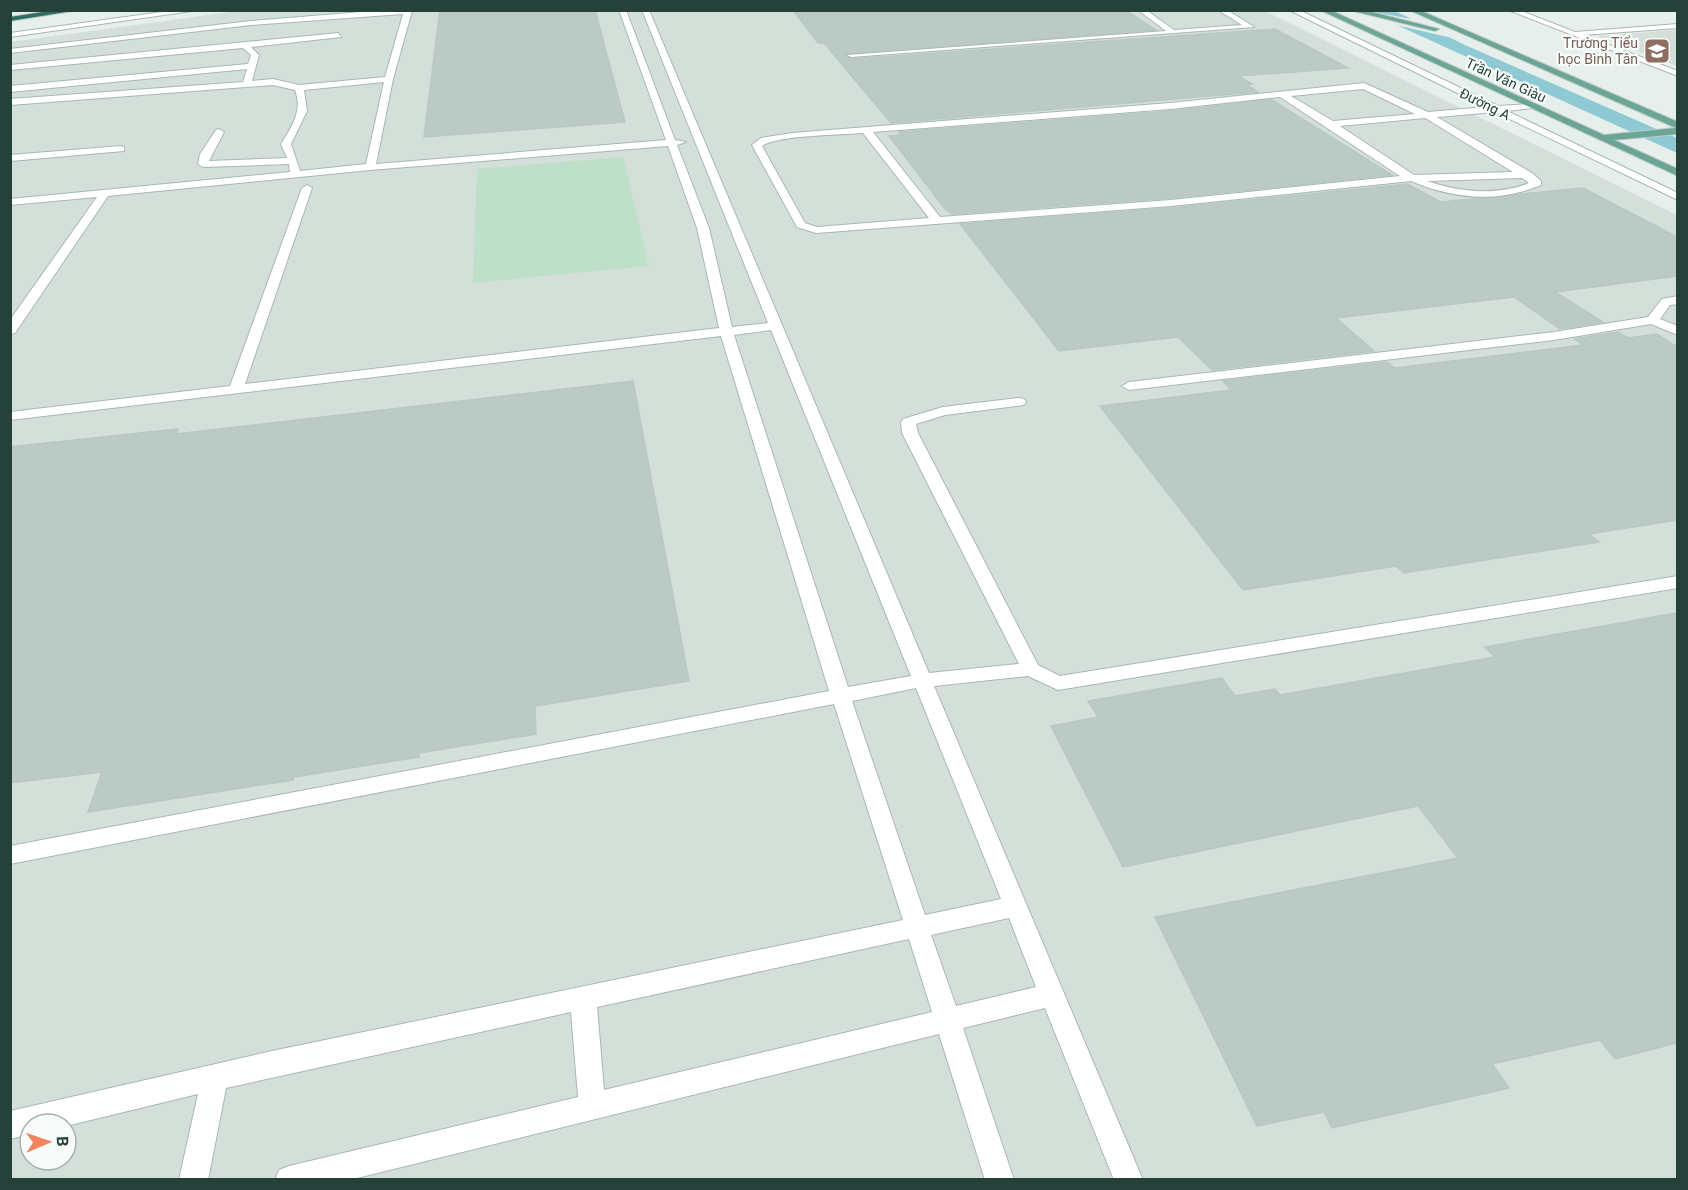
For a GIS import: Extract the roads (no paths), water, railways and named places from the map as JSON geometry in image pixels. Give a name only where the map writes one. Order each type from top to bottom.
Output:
[{"type":"highway","points":[[10,17],[44,10]]},
{"type":"highway","points":[[10,17],[76,10]]},
{"type":"main road","name":"Trần Văn Giàu","points":[[1323,10],[1677,173]]},
{"type":"main road","points":[[1352,10],[1471,36]]},
{"type":"main road","name":"Trần Văn Giàu","points":[[1413,11],[1675,123]]},
{"type":"main road","points":[[1602,139],[1677,131]]},
{"type":"street","points":[[10,35],[196,10]]},
{"type":"street","points":[[622,10],[703,228],[727,333],[841,696],[1000,1179]]},
{"type":"street","points":[[645,10],[774,326],[1130,1179]]},
{"type":"street","points":[[1141,10],[1171,31]]},
{"type":"street","points":[[851,55],[1250,27],[1221,10]]},
{"type":"street","name":"Đường A","points":[[1292,10],[1677,197]]},
{"type":"street","points":[[1413,11],[1419,10]]},
{"type":"street","points":[[1511,10],[1677,74]]},
{"type":"street","points":[[10,51],[251,23],[408,11],[389,79],[370,167]]},
{"type":"street","points":[[245,45],[252,35],[251,23]]},
{"type":"street","points":[[1572,34],[1677,26]]},
{"type":"street","points":[[10,68],[338,35]]},
{"type":"street","points":[[245,45],[255,54],[247,84]]},
{"type":"street","points":[[640,59],[664,57]]},
{"type":"street","points":[[10,89],[252,66]]},
{"type":"street","points":[[10,102],[273,82],[299,88],[389,79]]},
{"type":"street","points":[[1282,94],[1412,178],[1460,193],[1484,194],[1511,191],[1537,183],[1528,176],[1430,117],[1364,86],[1282,94],[1170,106],[865,129],[759,142],[757,145],[801,225],[816,230],[1182,202],[1412,178],[1528,176]]},
{"type":"street","points":[[296,176],[286,144],[301,116],[305,101],[299,88]]},
{"type":"street","points":[[1331,124],[1430,117],[1529,105]]},
{"type":"street","points":[[865,129],[938,222]]},
{"type":"street","points":[[219,132],[203,164],[293,161]]},
{"type":"street","points":[[10,202],[370,167],[698,140]]},
{"type":"street","points":[[10,158],[121,149]]},
{"type":"street","points":[[236,389],[307,188]]},
{"type":"street","points":[[10,330],[104,194]]},
{"type":"street","points":[[1653,320],[1666,302],[1677,300]]},
{"type":"street","points":[[1129,386],[1554,336],[1653,320],[1677,331]]},
{"type":"street","points":[[10,416],[774,326]]},
{"type":"street","points":[[1019,402],[943,411],[908,422],[910,433],[1031,669]]},
{"type":"street","points":[[10,855],[923,680],[1031,669],[1058,683],[1677,582]]},
{"type":"street","points":[[10,1125],[215,1077],[1017,906]]},
{"type":"street","points":[[289,1179],[1054,994]]},
{"type":"street","points":[[583,998],[592,1105]]},
{"type":"street","points":[[193,1179],[215,1077]]},
{"type":"water","points":[[1366,11],[1395,11],[1465,45],[1677,138],[1677,153]]},
{"type":"place","name":"Trường Tiểu học Bình Tân","points":[[1657,51]]}]
